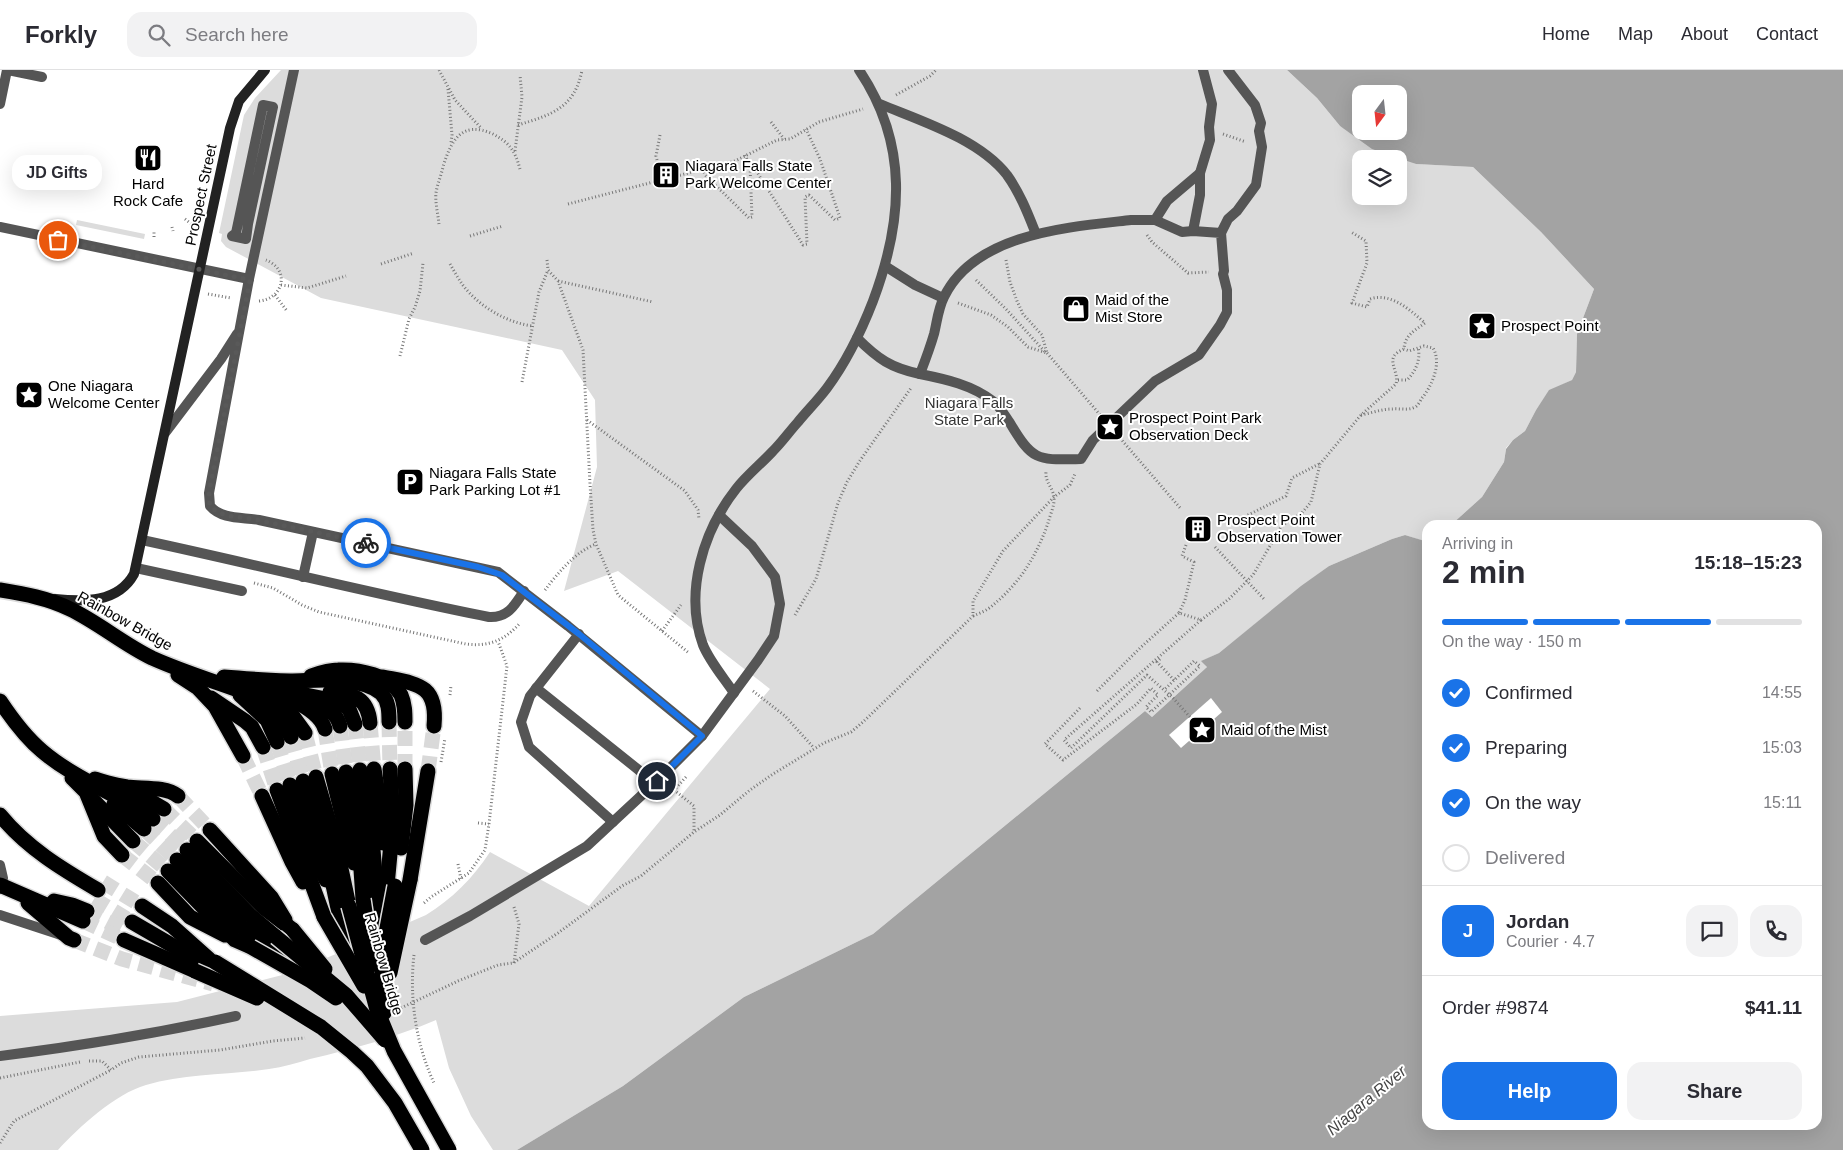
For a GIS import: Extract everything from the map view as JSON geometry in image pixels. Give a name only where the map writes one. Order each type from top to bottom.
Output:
[{"type":"highway","name":"Rainbow Bridge","points":[[0,590],[42,598],[70,609],[128,646],[152,658],[174,668],[224,682],[281,707],[292,715],[284,740]]},
{"type":"highway","points":[[152,658],[245,720],[252,727],[284,740]]},
{"type":"highway","points":[[289,690],[302,679],[329,670],[363,672],[409,682],[423,688],[432,698],[435,710],[434,726]]},
{"type":"highway","points":[[363,672],[380,678],[396,689],[404,705],[405,722]]},
{"type":"highway","points":[[224,682],[289,690],[347,681],[366,685],[380,693],[384,698],[388,708],[389,722]]},
{"type":"highway","points":[[224,682],[242,697],[281,721],[284,740]]},
{"type":"highway","points":[[224,682],[289,690],[341,702],[350,709],[355,724]]},
{"type":"highway","points":[[198,688],[214,706],[244,756]]},
{"type":"highway","points":[[289,690],[318,717],[325,729]]},
{"type":"highway","points":[[0,701],[24,733],[57,762],[93,786],[153,819]]},
{"type":"highway","points":[[375,1010],[382,967],[377,944],[377,891],[405,814],[398,769]]},
{"type":"highway","points":[[370,987],[377,944],[377,891],[384,835],[353,771],[348,842],[377,891]]},
{"type":"highway","points":[[375,1010],[410,880],[428,771]]},
{"type":"highway","name":"Rainbow Bridge","points":[[297,783],[336,845],[342,906],[370,987],[375,1010],[394,1051],[449,1150]]},
{"type":"highway","points":[[297,783],[312,852],[342,906],[354,966]]},
{"type":"highway","points":[[297,783],[323,914]]},
{"type":"highway","points":[[93,786],[163,790],[178,796]]},
{"type":"highway","points":[[93,786],[133,841]]},
{"type":"highway","points":[[93,786],[104,836],[122,854]]},
{"type":"highway","points":[[262,796],[292,862],[354,966],[394,1051]]},
{"type":"highway","points":[[0,815],[68,882],[86,914]]},
{"type":"highway","points":[[210,830],[271,897],[290,928],[346,995]]},
{"type":"highway","points":[[27,843],[50,861],[86,914]]},
{"type":"highway","points":[[177,861],[251,916],[263,942],[311,981],[375,1010]]},
{"type":"highway","points":[[177,861],[235,940],[263,942],[346,995],[375,1010]]},
{"type":"highway","points":[[177,861],[263,907],[290,928]]},
{"type":"highway","points":[[4,888],[72,905],[86,914]]},
{"type":"highway","points":[[4,888],[42,915],[86,914]]},
{"type":"highway","points":[[302,1017],[188,971],[130,927],[212,962],[236,975],[336,1038],[367,1066],[402,1114],[422,1150]]},
{"type":"main road","name":"Prospect Street","points":[[136,568],[236,107],[243,95],[265,70]]},
{"type":"main road","points":[[26,595],[66,600],[89,600],[108,597],[127,585],[136,568]]},
{"type":"street","points":[[0,104],[8,70],[42,77]]},
{"type":"street","points":[[294,70],[240,329],[208,498],[213,509],[223,514],[492,570],[524,591],[579,634],[702,736]]},
{"type":"street","points":[[734,693],[704,647],[696,612],[696,592],[701,560],[719,515],[744,480],[775,450],[840,370],[858,338],[885,266],[894,224],[897,193],[888,125],[880,104],[859,70]]},
{"type":"street","points":[[1193,230],[1200,196],[1200,173],[1210,140],[1209,127],[1212,104],[1203,70]]},
{"type":"street","points":[[858,338],[874,355],[887,364],[902,370],[964,385],[994,402],[1004,413],[1029,451],[1037,456],[1044,459],[1081,459],[1093,440],[1155,381],[1199,355],[1227,312],[1227,290],[1223,274],[1221,233],[1228,220],[1256,185],[1262,147],[1259,132],[1261,123],[1255,105],[1228,70]]},
{"type":"street","points":[[880,104],[941,129],[966,143],[998,165],[1022,201],[1036,234]]},
{"type":"street","points":[[263,105],[273,107],[246,239],[232,236],[236,233],[263,105]]},
{"type":"street","points":[[1155,220],[1167,201],[1200,173]]},
{"type":"street","points":[[920,374],[943,298],[965,269],[986,255],[1036,234],[1064,228],[1136,220],[1155,220],[1182,232],[1193,230],[1221,233]]},
{"type":"street","points":[[0,227],[250,280]]},
{"type":"street","points":[[885,266],[915,285],[943,298]]},
{"type":"street","points":[[165,433],[221,359],[240,329]]},
{"type":"street","points":[[425,940],[587,846],[702,736],[774,636],[780,604],[775,577],[752,546],[719,515]]},
{"type":"street","points":[[303,577],[313,532]]},
{"type":"street","points":[[142,540],[489,617],[499,617],[507,613],[524,591]]},
{"type":"street","points":[[136,568],[245,586]]},
{"type":"street","points":[[579,634],[530,696],[522,722],[529,747],[613,822]]},
{"type":"street","points":[[536,688],[655,783]]},
{"type":"street","points":[[0,865],[4,888]]},
{"type":"street","points":[[0,915],[86,914]]},
{"type":"street","points":[[0,1056],[55,1050],[172,1030],[236,1016]]},
{"type":"path","points":[[439,70],[455,100],[482,129],[499,137],[515,151]]},
{"type":"path","points":[[518,125],[549,116],[568,102],[576,91],[582,70]]},
{"type":"path","points":[[568,204],[735,161],[777,140],[790,138],[833,117],[880,104],[930,76],[936,70]]},
{"type":"path","points":[[520,75],[522,97],[515,151],[520,169]]},
{"type":"path","points":[[439,224],[436,194],[451,145],[452,135],[447,86]]},
{"type":"path","points":[[771,122],[784,139]]},
{"type":"path","points":[[451,145],[459,135],[471,129],[482,129]]},
{"type":"path","points":[[750,166],[758,172],[803,245],[807,244],[805,197],[809,195],[835,220],[840,218],[820,159],[806,129]]},
{"type":"path","points":[[1219,133],[1262,147]]},
{"type":"path","points":[[660,135],[656,156],[662,180]]},
{"type":"path","points":[[703,169],[705,175],[749,218],[752,217],[750,166],[746,155]]},
{"type":"path","points":[[185,219],[194,226]]},
{"type":"path","points":[[1136,220],[1152,242],[1188,273],[1224,271]]},
{"type":"path","points":[[470,236],[503,226]]},
{"type":"path","points":[[154,231],[154,237]]},
{"type":"path","points":[[1351,232],[1366,241],[1366,263],[1352,303],[1367,307],[1370,300],[1376,297],[1405,305],[1425,323],[1410,333],[1405,342],[1404,349]]},
{"type":"path","points":[[1008,245],[1006,259],[1010,282],[1023,314],[1042,335],[1047,354]]},
{"type":"path","points":[[381,264],[414,253]]},
{"type":"path","points":[[256,302],[266,300],[275,295],[281,285],[279,269],[274,264],[265,260]]},
{"type":"path","points":[[522,382],[540,292],[548,270],[547,260]]},
{"type":"path","points":[[400,356],[409,320],[420,291],[423,263]]},
{"type":"path","points":[[450,264],[463,286],[489,309],[522,325],[533,326]]},
{"type":"path","points":[[965,269],[1006,309],[1047,354],[1181,509]]},
{"type":"path","points":[[548,270],[558,280],[584,350],[596,544],[618,595],[692,655]]},
{"type":"path","points":[[281,285],[308,288],[346,276]]},
{"type":"path","points":[[558,280],[653,302]]},
{"type":"path","points":[[208,294],[232,298]]},
{"type":"path","points":[[275,295],[287,311]]},
{"type":"path","points":[[943,298],[991,316],[1008,327],[1028,347],[1047,354]]},
{"type":"path","points":[[1361,415],[1391,408],[1408,409],[1416,407],[1433,381],[1437,354],[1433,348],[1424,346],[1409,351],[1404,349],[1398,352],[1394,356],[1392,364],[1398,380]]},
{"type":"path","points":[[1398,380],[1407,380],[1416,369],[1420,354],[1418,347]]},
{"type":"path","points":[[794,617],[816,578],[838,503],[847,482],[920,374]]},
{"type":"path","points":[[1217,520],[1244,517],[1286,496],[1292,478],[1320,464],[1361,415],[1396,384],[1398,380]]},
{"type":"path","points":[[587,420],[685,491],[698,510],[700,525]]},
{"type":"path","points":[[400,1008],[498,965],[514,963],[622,886],[641,876],[694,832],[720,815],[750,790],[814,748],[851,732],[863,722],[973,616],[992,606],[1021,577],[1032,561],[1053,508],[1054,496],[1046,478],[1044,459]]},
{"type":"path","points":[[973,616],[973,601],[1003,551],[1054,496],[1070,485],[1081,459]]},
{"type":"path","points":[[1190,717],[1171,696],[1147,675],[1071,748],[1064,740],[1201,620],[1229,599],[1253,574],[1281,527],[1289,520],[1301,514],[1312,502],[1320,464]]},
{"type":"path","points":[[536,602],[558,573],[585,550],[596,544]]},
{"type":"path","points":[[1097,691],[1140,648],[1179,613],[1186,600],[1194,562],[1182,556],[1186,545]]},
{"type":"path","points":[[1215,548],[1264,599]]},
{"type":"path","points":[[245,586],[273,588],[302,605],[319,612],[466,644],[486,645],[498,641],[507,666],[486,846],[469,873],[431,897],[420,909]]},
{"type":"path","points":[[662,631],[682,604]]},
{"type":"path","points":[[1179,613],[1201,620]]},
{"type":"path","points":[[1174,680],[1157,662],[1201,620]]},
{"type":"path","points":[[1080,708],[1045,744],[1063,760],[1137,704],[1151,688],[1158,695],[1146,706],[1151,712],[1171,696],[1200,666],[1194,661],[1164,690]]},
{"type":"path","points":[[757,682],[752,690],[785,716],[814,748]]},
{"type":"path","points":[[687,775],[674,790],[694,806],[694,832]]},
{"type":"path","points":[[478,823],[489,824]]},
{"type":"path","points":[[458,864],[461,879]]},
{"type":"path","points":[[510,892],[519,924],[514,963]]},
{"type":"path","name":"Rainbow Bridge","points":[[414,950],[412,983],[415,1017],[422,1051],[437,1089]]},
{"type":"path","points":[[0,1143],[14,1121],[121,1063],[139,1057],[220,1050],[273,1041],[307,1038]]},
{"type":"path","points":[[0,1078],[88,1061],[102,1061],[111,1070]]},
{"type":"green space","name":"Niagara Falls State Park","points":[[281,70],[1287,70],[1317,98],[1340,126],[1352,132],[1352,140],[1368,140],[1388,150],[1352,150],[1352,205],[1407,205],[1407,160],[1416,164],[1473,167],[1541,232],[1594,289],[1577,334],[1576,372],[1572,380],[1549,391],[1525,431],[1506,448],[1504,462],[1482,497],[1457,520],[1422,520],[1422,540],[1405,535],[1329,566],[1219,653],[1202,661],[1207,667],[1152,717],[1145,711],[873,934],[744,997],[623,1086],[517,1150],[493,1150],[471,1116],[449,1068],[436,1020],[374,1042],[285,1066],[254,1071],[176,1078],[146,1085],[134,1089],[110,1103],[76,1131],[58,1150],[0,1150],[0,1016],[177,1002],[294,972],[426,915],[445,902],[461,887],[490,852],[589,906],[770,689],[618,571],[564,591],[597,467],[595,400],[562,350],[321,298],[226,247],[221,241],[222,234],[219,233],[244,115],[255,98]]},
{"type":"green space","points":[[77,220],[145,234],[144,239],[76,225]]},
{"type":"water","name":"Niagara River","points":[[1287,70],[1843,70],[1843,1150],[517,1150],[623,1086],[744,997],[873,934],[1145,711],[1152,717],[1207,667],[1201,661],[1219,653],[1301,586],[1329,566],[1405,535],[1422,540],[1422,1130],[1822,1130],[1822,520],[1457,520],[1482,497],[1504,462],[1506,449],[1513,440],[1525,431],[1549,390],[1572,380],[1576,372],[1577,334],[1594,289],[1541,232],[1473,167],[1416,164],[1407,161],[1407,150],[1375,150],[1359,140],[1408,140],[1408,85],[1352,85],[1352,135],[1340,126],[1317,98]]},
{"type":"pier","points":[[1211,698],[1222,712],[1181,748],[1169,735]]},
{"type":"tunnel","points":[[389,722],[390,769]]},
{"type":"tunnel","points":[[405,722],[405,769]]},
{"type":"tunnel","points":[[370,723],[374,769]]},
{"type":"tunnel","points":[[355,724],[360,770]]},
{"type":"tunnel","points":[[340,726],[346,772]]},
{"type":"tunnel","points":[[428,771],[434,726]]},
{"type":"tunnel","points":[[325,729],[332,774]]},
{"type":"tunnel","points":[[305,733],[316,777]]},
{"type":"tunnel","points":[[291,737],[303,781]]},
{"type":"tunnel","points":[[277,742],[290,785]]},
{"type":"tunnel","points":[[263,747],[277,790]]},
{"type":"tunnel","points":[[243,756],[262,796]]},
{"type":"tunnel","points":[[178,796],[210,830]]},
{"type":"tunnel","points":[[164,809],[197,841]]},
{"type":"tunnel","points":[[153,819],[187,850]]},
{"type":"tunnel","points":[[144,829],[177,860]]},
{"type":"tunnel","points":[[133,841],[168,871]]},
{"type":"tunnel","points":[[122,855],[158,883]]},
{"type":"tunnel","points":[[103,882],[142,906]]},
{"type":"tunnel","points":[[94,899],[132,922]]},
{"type":"tunnel","points":[[87,911],[127,932]]},
{"type":"tunnel","points":[[83,921],[124,940]]},
{"type":"tunnel","points":[[74,940],[122,959],[213,984]]},
{"type":"way so far","points":[[58,240],[250,280],[208,502],[217,512],[230,516],[253,519],[366,543]]},
{"type":"place","name":"Hard Rock Cafe","points":[[148,158]]},
{"type":"place","name":"Niagara Falls State Park Welcome Center","points":[[666,175]]},
{"type":"place","name":"JD Gifts","points":[[58,240]]},
{"type":"place","name":"Maid of the Mist Store","points":[[1076,309]]},
{"type":"place","name":"Prospect Point","points":[[1482,326]]},
{"type":"place","name":"One Niagara Welcome Center","points":[[29,395]]},
{"type":"place","name":"Prospect Point Park Observation Deck","points":[[1110,427]]},
{"type":"place","name":"Niagara Falls State Park Parking Lot #1","points":[[410,482]]},
{"type":"place","name":"Prospect Point Observation Tower","points":[[1198,529]]},
{"type":"place","name":"Maid of the Mist","points":[[1202,730]]},
{"type":"route","points":[[366,543],[498,572],[579,634],[702,736],[657,781]]}]
